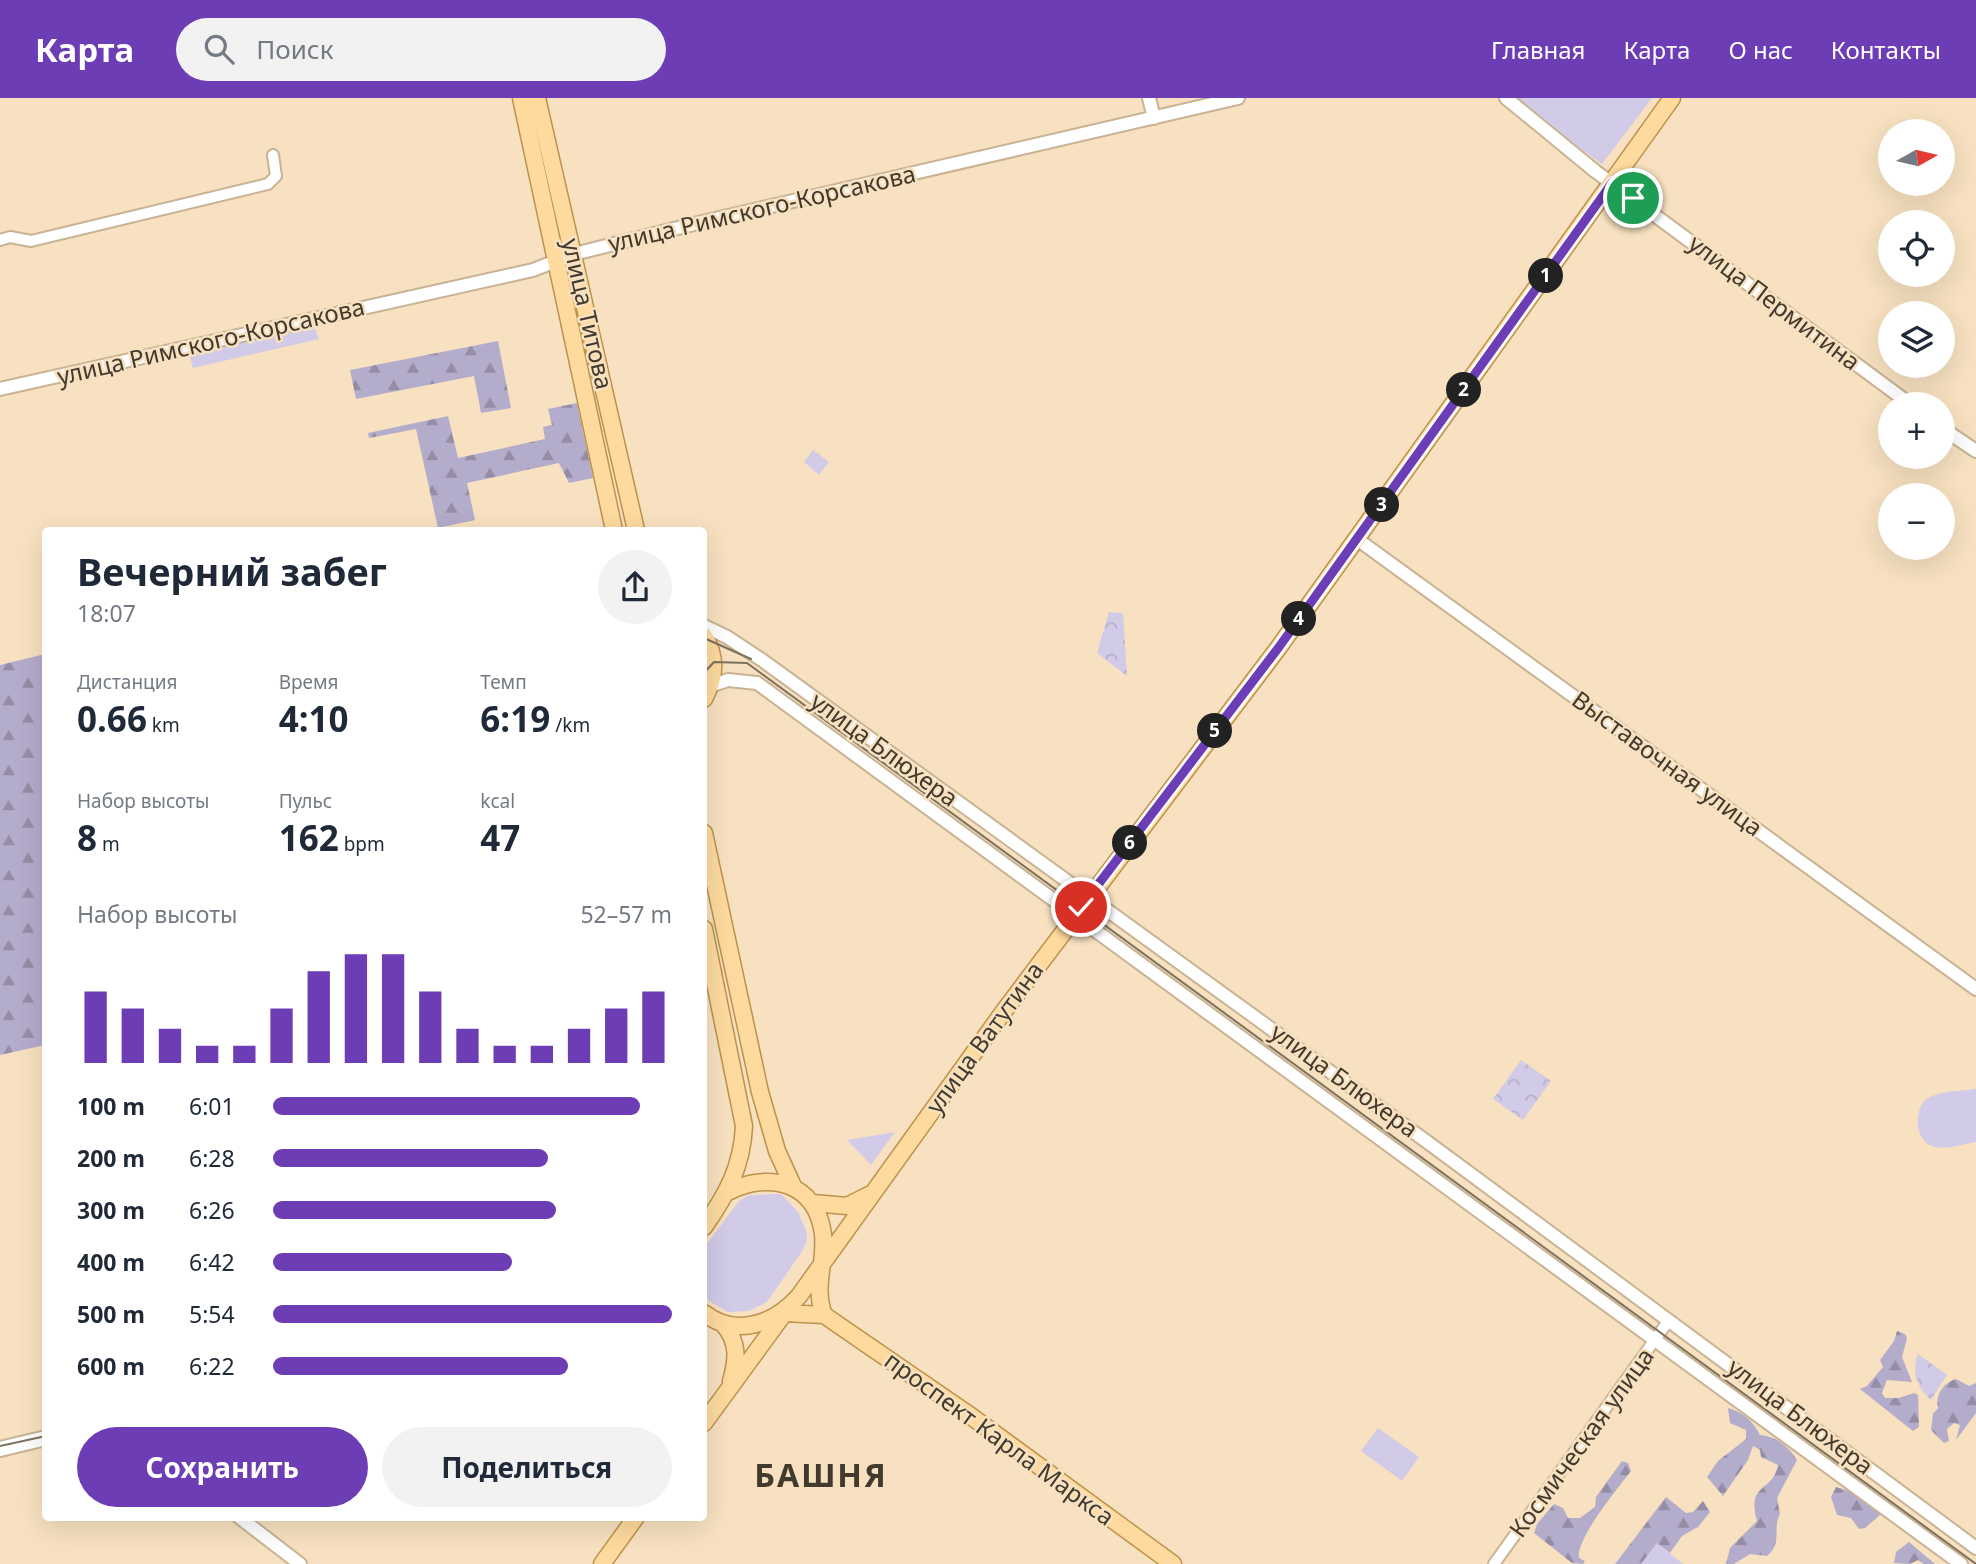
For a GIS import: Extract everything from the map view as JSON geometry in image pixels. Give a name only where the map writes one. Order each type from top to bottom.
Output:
[{"type":"main road","name":"улица Титова","points":[[521,98],[613,527]]},
{"type":"main road","name":"улица Титова","points":[[537,98],[635,527]]},
{"type":"main road","name":"улица Ватутина","points":[[784,1313],[878,1188],[1088,896],[1357,539],[1672,98]]},
{"type":"main road","points":[[707,644],[714,662],[707,692]]},
{"type":"main road","points":[[707,846],[760,1092],[777,1151],[793,1186]]},
{"type":"main road","points":[[707,944],[744,1126],[743,1150],[728,1192],[707,1223]]},
{"type":"main road","points":[[707,1316],[724,1325],[753,1326],[784,1313],[824,1315],[818,1301],[823,1233],[813,1203],[793,1186],[782,1182],[752,1182],[728,1192]]},
{"type":"main road","points":[[813,1203],[847,1206],[878,1188]]},
{"type":"main road","points":[[707,1419],[784,1313]]},
{"type":"main road","name":"проспект Карла Маркса","points":[[824,1315],[968,1414],[1173,1564]]},
{"type":"main road","points":[[724,1325],[735,1343],[737,1354],[728,1390]]},
{"type":"main road","points":[[0,1449],[42,1439]]},
{"type":"main road","points":[[602,1564],[633,1521]]},
{"type":"street","points":[[1149,98],[1154,118]]},
{"type":"street","name":"улица Римского-Корсакова","points":[[0,389],[533,270],[574,254],[822,193],[1238,98]]},
{"type":"street","name":"улица Пермитина","points":[[1506,98],[1612,183],[1893,392]]},
{"type":"street","points":[[0,240],[10,237],[31,242],[268,184],[276,176],[272,155]]},
{"type":"street","points":[[1955,437],[1976,451]]},
{"type":"street","name":"Выставочная улица","points":[[1357,539],[1976,989]]},
{"type":"street","name":"улица Блюхера","points":[[707,627],[762,660],[1088,896],[1976,1548]]},
{"type":"street","name":"улица Блюхера","points":[[707,692],[728,680],[757,683],[1961,1564]]},
{"type":"street","name":"Космическая улица","points":[[1494,1564],[1669,1320]]},
{"type":"street","points":[[244,1521],[300,1564]]},
{"type":"green space","points":[[1509,98],[1652,98],[1602,164]]},
{"type":"green space","points":[[313,324],[319,339],[193,368],[189,353]]},
{"type":"green space","points":[[498,341],[511,408],[481,413],[474,376],[356,399],[350,370]]},
{"type":"green space","points":[[577,403],[593,478],[569,483],[559,463],[467,483],[475,520],[443,527],[438,527],[416,429],[369,438],[368,433],[448,416],[458,458],[545,439],[543,427],[552,425],[548,409]]},
{"type":"green space","points":[[813,450],[829,462],[819,475],[804,462]]},
{"type":"green space","points":[[1109,612],[1123,613],[1127,676],[1097,653]]},
{"type":"green space","points":[[42,655],[42,1046],[0,1055],[0,665]]},
{"type":"green space","points":[[1521,1060],[1551,1081],[1523,1120],[1493,1099]]},
{"type":"green space","points":[[1976,1089],[1976,1142],[1942,1148],[1926,1143],[1919,1132],[1918,1124],[1922,1104],[1937,1094]]},
{"type":"green space","points":[[895,1132],[871,1165],[847,1140]]},
{"type":"green space","points":[[781,1194],[798,1212],[806,1230],[807,1240],[767,1302],[749,1311],[728,1312],[707,1297],[707,1244],[739,1201],[749,1195]]},
{"type":"green space","points":[[1897,1331],[1905,1334],[1907,1338],[1902,1357],[1912,1382],[1887,1380],[1882,1393],[1885,1398],[1899,1398],[1914,1393],[1918,1395],[1919,1427],[1913,1431],[1860,1389],[1867,1386],[1883,1367],[1880,1360],[1894,1341]]},
{"type":"green space","points":[[1918,1354],[1947,1375],[1931,1400],[1922,1390],[1915,1373]]},
{"type":"green space","points":[[1956,1379],[1969,1386],[1976,1383],[1976,1413],[1956,1440],[1960,1425],[1954,1423],[1947,1429],[1949,1441],[1944,1443],[1931,1430],[1933,1414],[1938,1408],[1941,1390]]},
{"type":"green space","points":[[1728,1408],[1747,1418],[1760,1435],[1781,1443],[1797,1460],[1777,1498],[1780,1514],[1772,1551],[1767,1556],[1750,1554],[1734,1564],[1726,1564],[1730,1548],[1757,1521],[1757,1494],[1771,1480],[1778,1465],[1761,1457],[1760,1450],[1753,1446],[1748,1460],[1723,1496],[1707,1477],[1718,1461],[1746,1439],[1746,1430],[1730,1423]]},
{"type":"green space","points":[[1378,1428],[1419,1457],[1402,1481],[1361,1451]]},
{"type":"green space","points":[[1622,1461],[1628,1463],[1631,1471],[1590,1527],[1580,1550],[1579,1558],[1585,1561],[1583,1564],[1572,1563],[1534,1533],[1537,1524],[1554,1504],[1563,1508],[1568,1518],[1580,1518],[1595,1507],[1596,1497]]},
{"type":"green space","points":[[1836,1487],[1853,1492],[1881,1514],[1865,1528],[1859,1529],[1851,1518],[1837,1515],[1831,1497]]},
{"type":"green space","points":[[1666,1497],[1686,1513],[1693,1512],[1703,1501],[1710,1512],[1698,1527],[1682,1536],[1670,1553],[1657,1543],[1641,1564],[1615,1564]]},
{"type":"green space","points":[[1909,1542],[1935,1564],[1924,1564],[1918,1560],[1910,1564],[1894,1563],[1896,1552]]},
{"type":"green space","points":[[1657,1543],[1683,1564],[1641,1564]]},
{"type":"tram line","points":[[707,639],[751,659]]},
{"type":"tram line","points":[[707,670],[714,662],[747,663],[1976,1564]]},
{"type":"tram line","points":[[0,1446],[42,1437]]},
{"type":"district","name":"БАШНЯ","points":[[821,1476]]},
{"type":"route","points":[[1081,907],[1279,647],[1612,183],[1633,198]]}]
